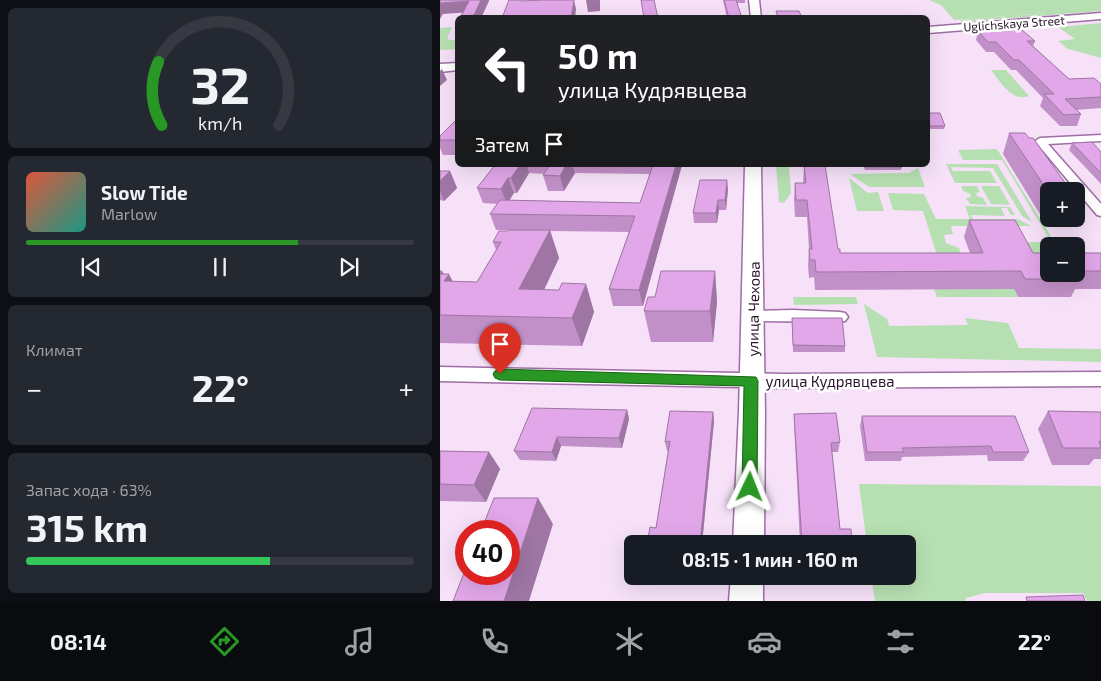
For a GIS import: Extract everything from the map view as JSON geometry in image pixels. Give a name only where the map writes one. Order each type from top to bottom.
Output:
[{"type":"street","points":[[754,0],[756,15]]},
{"type":"street","name":"Uglichskaya Street","points":[[930,30],[1101,16]]},
{"type":"street","points":[[440,68],[455,66]]},
{"type":"street","points":[[1101,138],[1040,141],[1101,212]]},
{"type":"street","name":"улица Чехова","points":[[748,535],[753,167]]},
{"type":"street","points":[[752,316],[840,317]]},
{"type":"street","name":"улица Кудрявцева","points":[[440,374],[751,381],[1101,379]]},
{"type":"street","points":[[746,601],[747,585]]},
{"type":"green space","points":[[929,0],[1101,0],[1101,11],[962,22],[960,20],[1047,13],[954,20],[941,5]]},
{"type":"green space","points":[[1101,23],[1101,58],[1068,49],[1058,41],[1075,39],[1058,27]]},
{"type":"green space","points":[[452,27],[447,39],[455,41],[455,49],[440,50],[440,28]]},
{"type":"green space","points":[[991,70],[1006,70],[1029,96],[1023,97],[1012,94],[1002,85]]},
{"type":"green space","points":[[997,149],[1040,219],[1040,224],[1002,160],[963,160],[958,150]]},
{"type":"green space","points":[[946,164],[997,164],[1032,222],[1022,216],[993,168],[951,167],[953,171],[990,171],[997,183],[955,183]]},
{"type":"green space","points":[[776,167],[789,167],[791,193],[784,203],[779,202]]},
{"type":"green space","points":[[918,168],[925,187],[869,187],[850,174],[909,173]]},
{"type":"green space","points":[[849,178],[868,193],[878,192],[884,211],[857,211]]},
{"type":"green space","points":[[961,186],[977,186],[980,192],[976,193],[977,196],[983,198],[987,205],[970,204],[966,198],[971,197],[970,194],[963,191]]},
{"type":"green space","points":[[981,186],[999,186],[1010,205],[991,204]]},
{"type":"green space","points":[[888,193],[924,194],[936,219],[970,219],[965,206],[1010,207],[1015,215],[1011,215],[1007,208],[1001,208],[1005,216],[971,215],[973,219],[1018,219],[1031,226],[951,226],[953,234],[944,235],[946,243],[959,248],[963,262],[939,262],[923,211],[893,210]]},
{"type":"green space","points":[[1042,227],[1045,227],[1051,237],[1048,237]]},
{"type":"green space","points":[[1020,242],[1040,242],[1040,259]]},
{"type":"green space","points":[[934,289],[1014,289],[1018,297],[937,297]]},
{"type":"green space","points":[[793,297],[856,297],[858,304],[794,305]]},
{"type":"green space","points":[[864,304],[887,319],[889,326],[968,325],[965,318],[1008,323],[1019,348],[1101,349],[1101,362],[877,357]]},
{"type":"green space","points":[[859,484],[1101,486],[1101,601],[1087,601],[1083,593],[985,593],[966,598],[965,601],[875,601],[872,585],[916,585],[916,535],[866,535]]},
{"type":"building","points":[[440,0],[481,0],[474,15],[462,15],[469,1],[440,3]]},
{"type":"building","points":[[509,0],[574,0],[572,15],[503,15]]},
{"type":"building","points":[[641,0],[654,0],[657,15],[644,15]]},
{"type":"building","points":[[724,0],[736,0],[741,15],[728,15]]},
{"type":"building","points":[[776,11],[799,11],[801,15],[777,15]]},
{"type":"building","points":[[1004,28],[1007,30],[1022,30],[1035,41],[1027,41],[1069,79],[1094,78],[1101,84],[1101,97],[1065,99],[1081,114],[1064,115],[1044,94],[1054,94],[1019,60],[1014,60],[996,42],[988,42],[978,31]]},
{"type":"building","points":[[930,113],[940,113],[945,126],[930,126]]},
{"type":"building","points":[[455,121],[455,140],[440,140],[440,136]]},
{"type":"building","points":[[1009,133],[1025,133],[1029,138],[1033,138],[1065,182],[1042,182]]},
{"type":"building","points":[[1092,142],[1101,152],[1101,173],[1072,143]]},
{"type":"building","points":[[493,167],[519,167],[501,189],[477,188]]},
{"type":"building","points":[[549,167],[565,167],[560,176],[543,175]]},
{"type":"building","points":[[652,167],[675,167],[639,290],[609,289],[635,216],[490,214],[500,200],[640,203]]},
{"type":"building","points":[[804,167],[825,167],[840,253],[983,253],[969,220],[1015,220],[1033,253],[1040,253],[1040,279],[1025,279],[1021,271],[816,272],[815,260],[810,260],[809,249],[812,249],[807,200],[796,200],[795,183],[806,183]]},
{"type":"building","points":[[440,171],[450,171],[440,181]]},
{"type":"building","points":[[700,180],[727,180],[725,200],[718,200],[716,213],[693,213]]},
{"type":"building","points":[[550,230],[519,289],[559,290],[562,283],[586,284],[572,318],[440,315],[440,274],[449,274],[444,281],[477,282],[501,242],[493,242],[499,231]]},
{"type":"building","points":[[1085,253],[1101,253],[1101,271],[1085,271]]},
{"type":"building","points":[[661,271],[715,271],[710,311],[644,311],[648,297],[655,297]]},
{"type":"building","points":[[792,318],[842,318],[845,346],[793,345]]},
{"type":"building","points":[[532,408],[627,410],[619,438],[557,437],[552,452],[514,451]]},
{"type":"building","points":[[670,411],[713,412],[701,535],[649,535],[650,527],[656,528],[670,441],[665,442]]},
{"type":"building","points":[[1048,411],[1101,412],[1101,442],[1099,441],[1101,448],[1063,448]]},
{"type":"building","points":[[836,413],[840,442],[831,443],[840,529],[851,529],[851,535],[801,535],[794,414]]},
{"type":"building","points":[[862,416],[1015,416],[1029,452],[993,452],[991,446],[902,448],[904,452],[867,452]]},
{"type":"building","points":[[440,451],[489,452],[474,485],[440,484]]},
{"type":"building","points":[[494,498],[538,498],[520,553],[520,520],[485,520]]},
{"type":"building","points":[[459,585],[509,585],[504,601],[453,601]]},
{"type":"building","points":[[1083,595],[1085,601],[1027,601],[1026,597]]},
{"type":"route","points":[[500,374],[751,381],[750,487]]}]
